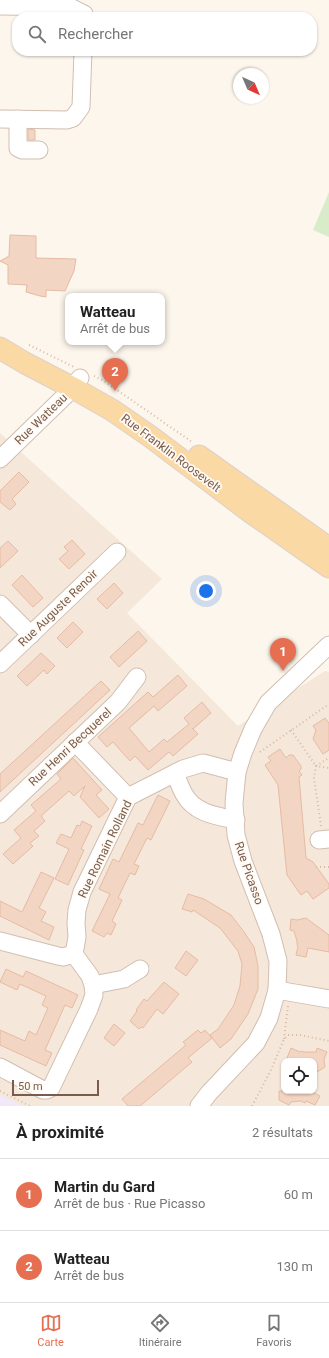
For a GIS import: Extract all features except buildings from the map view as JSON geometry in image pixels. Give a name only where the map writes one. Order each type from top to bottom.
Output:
[{"type":"main road","name":"Rue Franklin Roosevelt","points":[[3,349],[32,355],[60,366],[77,383],[112,410],[249,511],[329,567]]},
{"type":"main road","name":"Rue Franklin Roosevelt","points":[[77,383],[137,412],[329,548]]},
{"type":"street","points":[[0,6],[70,7],[80,12]]},
{"type":"street","points":[[0,119],[67,120],[73,118],[82,108],[83,56]]},
{"type":"street","points":[[18,119],[18,148],[22,150],[39,150]]},
{"type":"street","name":"Rue Watteau","points":[[0,459],[77,383]]},
{"type":"street","name":"Rue Auguste Renoir","points":[[0,664],[117,552]]},
{"type":"street","points":[[0,604],[31,635]]},
{"type":"street","name":"Rue Picasso","points":[[199,1106],[210,1092],[256,1043],[283,991],[273,941],[236,835],[234,803],[238,769],[253,729],[268,703],[329,645]]},
{"type":"street","name":"Rue Henri Becquerel","points":[[0,814],[118,702],[137,677]]},
{"type":"street","points":[[75,742],[128,797]]},
{"type":"street","name":"Rue Romain Rolland","points":[[74,954],[77,937],[77,910],[82,892],[128,797],[183,769],[203,763],[238,769]]},
{"type":"street","points":[[175,773],[184,795],[194,807],[210,815],[236,820]]},
{"type":"street","points":[[0,941],[63,957],[74,954],[90,976],[94,995],[89,1009],[51,1088],[44,1090],[0,1067]]},
{"type":"street","points":[[93,985],[124,979],[140,969]]},
{"type":"street","points":[[283,991],[329,999]]},
{"type":"path","points":[[238,769],[329,704]]},
{"type":"path","points":[[291,730],[316,766],[314,778],[323,839]]},
{"type":"path","points":[[316,766],[329,758]]},
{"type":"path","points":[[316,766],[329,768]]},
{"type":"path","points":[[316,867],[329,867]]},
{"type":"path","points":[[252,1106],[271,1070],[284,1039],[283,991]]},
{"type":"path","points":[[284,1039],[288,1035],[300,1035],[329,1041]]},
{"type":"path","points":[[0,1091],[30,1106]]},
{"type":"shaded area","points":[[0,433],[162,579],[127,613],[238,726],[325,671],[329,672],[329,1106],[0,1106]]},
{"type":"shaded area","points":[[0,1095],[23,1106],[0,1106]]},
{"type":"green space","points":[[329,192],[329,237],[313,230]]},
{"type":"place","name":"Watteau","points":[[115,391]]},
{"type":"place","name":"Martin du Gard","points":[[283,671]]}]
